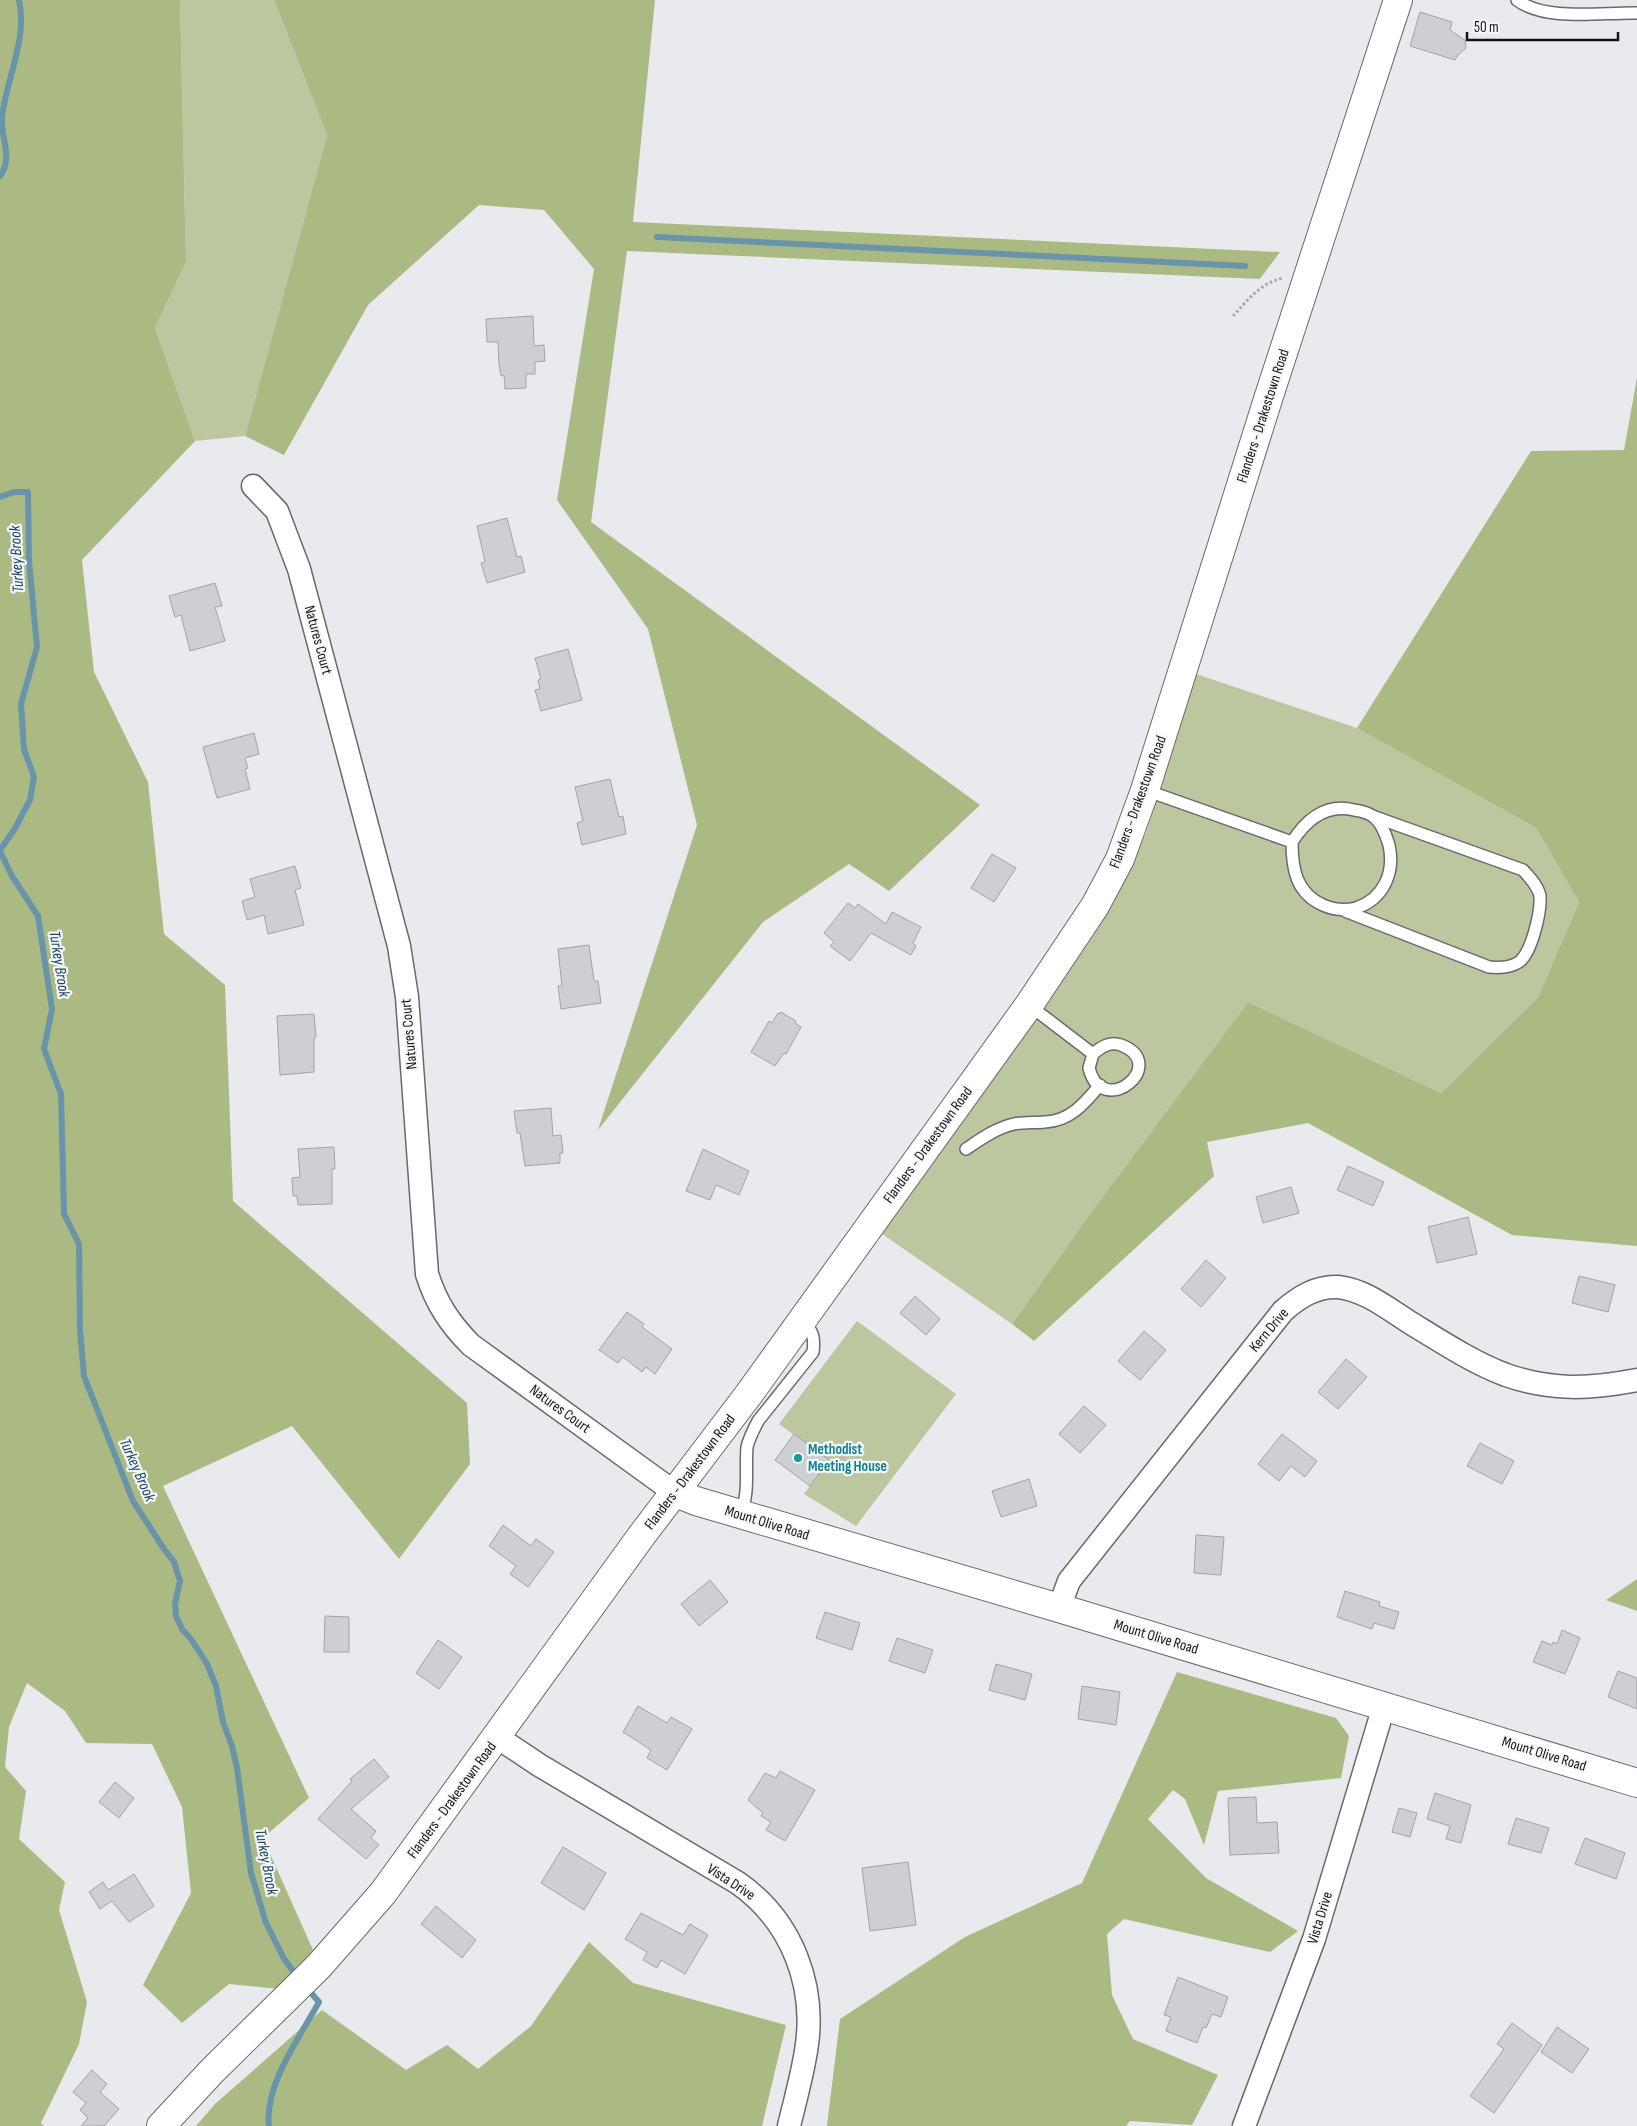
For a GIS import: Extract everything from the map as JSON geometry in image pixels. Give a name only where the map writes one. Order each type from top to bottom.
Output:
[{"type":"street","name":"Flanders - Drakestown Road","points":[[161,2126],[212,2071],[319,1966],[383,1893],[674,1492],[801,1321],[1029,1005],[1096,906],[1120,859],[1145,790],[1398,0]]},
{"type":"street","name":"Natures Court","points":[[252,486],[278,511],[299,569],[399,946],[407,1007],[427,1274],[432,1290],[454,1328],[471,1345],[674,1492]]},
{"type":"street","name":"Kern Drive","points":[[1059,1608],[1068,1581],[1153,1472],[1283,1311],[1308,1293],[1321,1288],[1336,1287],[1370,1297],[1449,1347],[1504,1374],[1535,1384],[1568,1388],[1599,1387],[1637,1380]]},
{"type":"street","name":"Mount Olive Road","points":[[674,1492],[696,1501],[1059,1608],[1637,1783]]},
{"type":"street","name":"Vista Drive","points":[[1244,2126],[1314,1939],[1384,1706]]},
{"type":"street","name":"Vista Drive","points":[[497,1737],[539,1765],[738,1883],[765,1906],[777,1921],[790,1941],[800,1967],[808,2006],[806,2050],[789,2126]]},
{"type":"lane","points":[[1517,0],[1526,7],[1570,14],[1637,13]]},
{"type":"lane","points":[[1145,790],[1292,842]]},
{"type":"lane","points":[[1336,808],[1349,808],[1374,817],[1512,864],[1523,870],[1536,886],[1540,896],[1535,928],[1528,949],[1519,961],[1501,968],[1489,967],[1345,911],[1313,901],[1302,891],[1296,877],[1292,842],[1300,830],[1322,811],[1336,808]]},
{"type":"lane","points":[[1345,911],[1372,900],[1382,890],[1389,877],[1392,863],[1390,849],[1382,828],[1374,817]]},
{"type":"lane","points":[[1029,1005],[1093,1054]]},
{"type":"lane","points":[[1119,1044],[1132,1052],[1138,1060],[1137,1074],[1130,1084],[1113,1090],[1100,1085],[1090,1068],[1093,1054],[1104,1046],[1119,1044]]},
{"type":"lane","points":[[966,1149],[987,1135],[1012,1125],[1048,1122],[1067,1117],[1082,1106],[1100,1085]]},
{"type":"lane","points":[[740,1514],[746,1504],[748,1445],[752,1432],[758,1421],[813,1352],[815,1339],[810,1328],[801,1321]]},
{"type":"path","points":[[1233,316],[1250,297],[1272,281],[1290,278],[1306,283]]},
{"type":"green space","points":[[0,0],[180,0],[186,262],[155,328],[195,441],[82,560],[94,672],[148,782],[164,934],[225,985],[233,1201],[467,1403],[470,1464],[399,1559],[292,1426],[163,1486],[309,1798],[263,1838],[313,1950],[280,1989],[229,1984],[182,2023],[143,1985],[191,1893],[182,1807],[152,1744],[86,1743],[65,1711],[27,1683],[9,1727],[5,1767],[26,1791],[19,1839],[65,1882],[59,1910],[87,2002],[79,2044],[41,2123],[44,2126],[0,2126]]},
{"type":"green space","points":[[180,0],[274,0],[327,135],[245,436],[195,441],[155,328],[186,262]]},
{"type":"green space","points":[[274,0],[655,0],[633,222],[1280,252],[1260,279],[627,251],[591,522],[980,805],[889,891],[849,864],[763,922],[598,1130],[697,825],[648,629],[557,500],[594,269],[544,210],[479,205],[368,305],[284,455],[245,436],[327,135]]},
{"type":"green space","points":[[1637,378],[1637,1246],[1512,1235],[1308,1123],[1207,1142],[1214,1176],[1034,1341],[1012,1324],[1097,1204],[1248,1002],[1441,1093],[1538,997],[1579,902],[1536,828],[1357,728],[1531,451],[1624,450]]},
{"type":"green space","points":[[1196,674],[1357,728],[1536,828],[1579,902],[1538,997],[1441,1093],[1248,1002],[1097,1204],[1012,1324],[878,1231],[1041,1010],[1093,936],[1146,833]]},
{"type":"green space","points":[[857,1321],[956,1394],[856,1526],[804,1494],[829,1460],[779,1424]]},
{"type":"green space","points":[[1637,1579],[1637,1611],[1606,1600]]},
{"type":"green space","points":[[1177,1672],[1336,1718],[1349,1736],[1341,1778],[1218,1791],[1204,1845],[1185,1799],[1173,1790],[1148,1819],[1206,1878],[1298,1931],[1270,1952],[1124,1919],[1107,1934],[1112,1995],[1133,2039],[1218,2075],[1192,2125],[1130,2121],[1126,2126],[827,2126],[840,2019],[965,1937],[1082,1883]]},
{"type":"green space","points":[[589,1942],[633,1983],[786,2025],[762,2126],[196,2126],[215,2104],[322,2010],[406,2070],[447,2045],[478,2069],[531,2026]]},
{"type":"building","points":[[1420,12],[1452,22],[1450,30],[1465,40],[1466,48],[1455,60],[1410,46]]},
{"type":"building","points":[[533,316],[534,346],[544,345],[545,361],[535,362],[535,374],[526,374],[526,388],[505,389],[504,375],[501,376],[499,364],[498,342],[487,342],[486,319]]},
{"type":"building","points":[[507,518],[517,557],[521,556],[525,572],[487,583],[481,563],[485,562],[477,526]]},
{"type":"building","points":[[215,583],[222,606],[215,607],[225,641],[190,651],[181,615],[175,617],[169,596]]},
{"type":"building","points":[[568,649],[582,700],[541,711],[535,690],[540,689],[538,680],[541,679],[535,658]]},
{"type":"building","points":[[254,733],[259,754],[245,758],[248,768],[245,769],[250,789],[217,798],[203,747]]},
{"type":"building","points":[[610,779],[619,817],[623,816],[626,834],[582,845],[577,823],[583,821],[575,787]]},
{"type":"building","points":[[992,854],[1016,868],[994,902],[971,888]]},
{"type":"building","points":[[295,866],[301,888],[295,890],[304,925],[268,934],[264,915],[247,920],[242,901],[255,897],[250,879]]},
{"type":"building","points":[[848,903],[855,908],[858,904],[886,924],[892,912],[921,927],[913,943],[916,946],[911,955],[871,933],[850,961],[830,946],[834,942],[824,933]]},
{"type":"building","points":[[589,945],[594,981],[598,981],[601,1003],[561,1009],[558,986],[562,986],[558,949]]},
{"type":"building","points":[[781,1012],[796,1021],[795,1023],[801,1027],[786,1054],[784,1053],[775,1066],[751,1052],[769,1021],[772,1023],[778,1013],[780,1014]]},
{"type":"building","points":[[314,1014],[316,1037],[314,1038],[314,1072],[280,1075],[277,1016]]},
{"type":"building","points":[[551,1108],[553,1136],[561,1135],[563,1153],[560,1153],[560,1163],[525,1166],[520,1133],[517,1133],[514,1111]]},
{"type":"building","points":[[334,1147],[335,1169],[332,1169],[332,1204],[298,1205],[297,1196],[293,1196],[292,1178],[300,1177],[298,1149]]},
{"type":"building","points":[[703,1149],[749,1171],[739,1195],[716,1185],[710,1200],[686,1191]]},
{"type":"building","points":[[1348,1166],[1384,1182],[1373,1206],[1337,1190]]},
{"type":"building","points":[[1291,1187],[1299,1213],[1263,1223],[1256,1197]]},
{"type":"building","points":[[1468,1217],[1477,1254],[1437,1263],[1428,1227]]},
{"type":"building","points":[[1206,1260],[1226,1278],[1201,1307],[1181,1289]]},
{"type":"building","points":[[1579,1276],[1615,1285],[1608,1312],[1572,1303]]},
{"type":"building","points":[[915,1296],[940,1319],[926,1335],[900,1313]]},
{"type":"building","points":[[627,1312],[644,1324],[642,1327],[672,1349],[655,1374],[646,1367],[642,1372],[623,1357],[618,1363],[599,1350]]},
{"type":"building","points":[[1144,1331],[1166,1350],[1140,1380],[1118,1361]]},
{"type":"building","points":[[1346,1359],[1367,1377],[1338,1409],[1318,1392]]},
{"type":"building","points":[[1084,1406],[1106,1425],[1080,1453],[1059,1434]]},
{"type":"building","points":[[794,1434],[829,1460],[810,1486],[775,1460]]},
{"type":"building","points":[[1282,1434],[1317,1461],[1305,1477],[1291,1466],[1279,1481],[1258,1464]]},
{"type":"building","points":[[1480,1443],[1514,1461],[1502,1484],[1467,1466]]},
{"type":"building","points":[[1029,1479],[1037,1506],[1001,1517],[992,1491]]},
{"type":"building","points":[[503,1525],[531,1546],[536,1539],[554,1552],[528,1587],[510,1574],[516,1566],[489,1546]]},
{"type":"building","points":[[1196,1535],[1224,1537],[1221,1575],[1194,1573]]},
{"type":"building","points":[[710,1580],[728,1602],[699,1626],[681,1604]]},
{"type":"building","points":[[1345,1591],[1380,1602],[1379,1606],[1399,1612],[1394,1629],[1374,1623],[1372,1629],[1337,1617]]},
{"type":"building","points":[[825,1612],[860,1623],[852,1650],[816,1638]]},
{"type":"building","points":[[325,1616],[349,1617],[349,1652],[324,1652]]},
{"type":"building","points":[[1562,1630],[1580,1638],[1565,1674],[1533,1662],[1542,1641],[1552,1645],[1553,1642],[1557,1644]]},
{"type":"building","points":[[897,1638],[933,1650],[925,1673],[889,1661]]},
{"type":"building","points":[[438,1640],[462,1657],[439,1689],[416,1673]]},
{"type":"building","points":[[996,1664],[1032,1674],[1025,1700],[989,1690]]},
{"type":"building","points":[[1618,1671],[1637,1678],[1637,1709],[1608,1697]]},
{"type":"building","points":[[1082,1686],[1120,1692],[1116,1725],[1078,1719]]},
{"type":"building","points":[[638,1706],[667,1723],[671,1717],[692,1729],[667,1770],[647,1758],[651,1750],[623,1732]]},
{"type":"building","points":[[374,1759],[389,1777],[351,1809],[376,1831],[371,1838],[379,1845],[366,1859],[318,1819],[352,1781],[350,1779]]},
{"type":"building","points":[[780,1771],[815,1790],[785,1841],[766,1830],[771,1822],[761,1816],[763,1813],[748,1800],[765,1773],[776,1778]]},
{"type":"building","points":[[115,1782],[134,1798],[119,1818],[99,1802]]},
{"type":"building","points":[[1435,1793],[1471,1805],[1461,1843],[1446,1839],[1450,1826],[1427,1819]]},
{"type":"building","points":[[1256,1797],[1257,1823],[1277,1822],[1279,1853],[1230,1855],[1228,1798]]},
{"type":"building","points":[[1399,1808],[1417,1813],[1410,1837],[1392,1832]]},
{"type":"building","points":[[1516,1818],[1549,1828],[1541,1853],[1508,1844]]},
{"type":"building","points":[[1585,1838],[1625,1853],[1616,1879],[1575,1864]]},
{"type":"building","points":[[563,1847],[606,1873],[584,1910],[541,1883]]},
{"type":"building","points":[[908,1862],[916,1925],[870,1931],[862,1868]]},
{"type":"building","points":[[134,1874],[154,1906],[129,1922],[112,1901],[100,1909],[89,1892],[103,1882],[108,1890]]},
{"type":"building","points":[[436,1906],[476,1940],[462,1958],[421,1924]]},
{"type":"building","points":[[641,1913],[683,1935],[690,1924],[708,1935],[685,1974],[661,1960],[657,1968],[643,1960],[647,1952],[625,1939]]},
{"type":"building","points":[[1178,1977],[1228,1997],[1221,2017],[1212,2014],[1206,2028],[1203,2027],[1197,2043],[1166,2031],[1171,2017],[1164,2015]]},
{"type":"building","points":[[1512,2023],[1542,2045],[1494,2113],[1470,2096],[1504,2049],[1497,2044]]},
{"type":"building","points":[[1557,2027],[1589,2049],[1572,2073],[1541,2052]]},
{"type":"building","points":[[92,2070],[107,2084],[100,2092],[119,2109],[104,2126],[81,2126],[88,2118],[80,2110],[86,2103],[73,2092]]},
{"type":"waterway","name":"Turkey Brook","points":[[0,176],[6,162],[2,117],[21,29],[19,0]]},
{"type":"waterway","points":[[657,237],[1245,266]]},
{"type":"waterway","name":"Turkey Brook","points":[[0,497],[14,492],[28,492],[29,561],[37,647],[21,704],[24,749],[34,777],[30,800],[14,830],[0,850]]},
{"type":"waterway","name":"Turkey Brook","points":[[0,851],[12,876],[38,916],[52,1009],[44,1049],[61,1094],[64,1214],[79,1244],[80,1330],[84,1376],[133,1501],[174,1562],[180,1581],[175,1604],[176,1616],[182,1629],[191,1639],[207,1664],[216,1686],[223,1722],[232,1746],[237,1768],[251,1873],[266,1923],[283,1957],[297,1977]]},
{"type":"waterway","name":"Turkey Brook","points":[[269,2126],[269,2110],[278,2078],[319,2002],[306,1987]]},
{"type":"place","name":"Methodist Meeting House","points":[[798,1458]]}]
